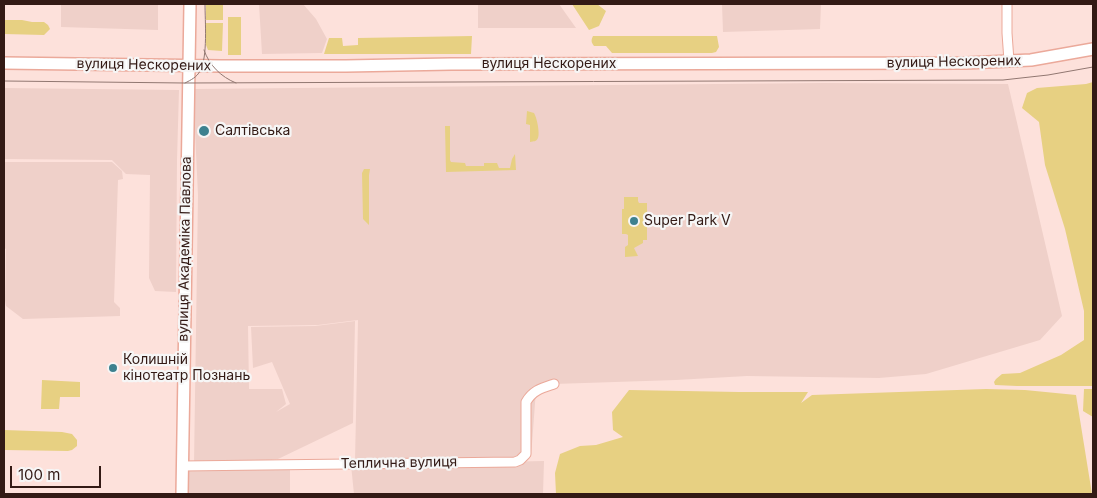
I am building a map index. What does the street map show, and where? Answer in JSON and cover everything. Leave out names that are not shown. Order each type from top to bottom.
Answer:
[{"type":"main road","name":"вулиця Академіка Павлова","points":[[182,494],[190,4]]},
{"type":"main road","name":"вулиця Нескорених","points":[[4,63],[346,66],[951,63],[1030,60],[1093,49]]},
{"type":"street","points":[[1007,4],[1006,33],[1009,61]]},
{"type":"street","name":"Теплична вулиця","points":[[182,466],[515,462],[526,454],[526,402],[536,390],[554,384]]},
{"type":"shaded area","points":[[61,4],[158,4],[158,30],[61,27]]},
{"type":"shaded area","points":[[206,4],[223,4],[223,20],[206,20]]},
{"type":"shaded area","points":[[259,4],[303,4],[316,19],[327,39],[322,53],[262,54]]},
{"type":"shaded area","points":[[478,4],[559,4],[576,28],[478,28]]},
{"type":"shaded area","points":[[572,4],[597,4],[606,11],[599,26],[589,30]]},
{"type":"shaded area","points":[[722,4],[821,4],[820,29],[723,32]]},
{"type":"shaded area","points":[[228,17],[241,17],[241,55],[228,55]]},
{"type":"shaded area","points":[[4,20],[44,22],[50,29],[44,35],[4,34]]},
{"type":"shaded area","points":[[205,23],[223,23],[222,51],[208,50]]},
{"type":"shaded area","points":[[472,36],[471,54],[324,54],[329,38],[342,38],[343,46],[358,45],[358,38]]},
{"type":"shaded area","points":[[593,36],[717,36],[719,47],[716,52],[712,53],[612,53],[606,46],[594,46],[592,43]]},
{"type":"shaded area","points":[[1093,82],[1093,386],[995,385],[994,382],[1002,374],[1020,373],[1061,355],[1084,340],[1084,311],[1065,229],[1045,165],[1039,122],[1022,108],[1027,93],[1037,88]]},
{"type":"shaded area","points":[[823,83],[1008,84],[1062,316],[1040,340],[926,374],[879,378],[747,376],[554,384],[536,390],[531,457],[355,461],[358,320],[318,325],[248,326],[249,389],[282,389],[286,404],[276,412],[290,404],[272,362],[253,368],[251,327],[315,326],[355,321],[353,423],[278,459],[194,464],[198,195],[193,89]]},
{"type":"shaded area","points":[[4,88],[179,90],[176,292],[155,291],[149,278],[150,175],[126,174],[112,160],[4,159]]},
{"type":"shaded area","points":[[527,111],[534,113],[539,136],[535,141],[530,142],[530,125],[526,124]]},
{"type":"shaded area","points":[[445,126],[450,126],[451,162],[465,163],[466,166],[484,166],[484,163],[497,163],[499,168],[510,168],[515,154],[516,170],[446,172]]},
{"type":"shaded area","points":[[4,162],[112,162],[122,171],[123,179],[118,180],[114,302],[120,308],[120,316],[23,319],[6,306]]},
{"type":"shaded area","points":[[364,169],[370,169],[369,225],[363,219],[362,173]]},
{"type":"shaded area","name":"Super Park V","points":[[624,197],[638,197],[639,203],[647,203],[647,240],[643,240],[643,243],[634,248],[638,256],[625,257],[628,235],[622,234]]},
{"type":"shaded area","points":[[42,380],[80,382],[80,397],[60,397],[59,409],[41,409]]},
{"type":"shaded area","points":[[986,389],[1025,390],[1076,395],[1092,494],[556,494],[555,473],[560,454],[580,446],[596,445],[623,437],[613,430],[612,412],[629,390],[808,392],[801,403],[812,395]]},
{"type":"shaded area","points":[[1084,389],[1093,389],[1093,417],[1083,411]]},
{"type":"shaded area","points":[[4,430],[72,434],[77,440],[77,446],[68,451],[4,450]]},
{"type":"shaded area","points":[[544,461],[543,494],[354,494],[351,465]]},
{"type":"shaded area","points":[[290,467],[290,494],[187,494],[187,468]]},
{"type":"tram line","points":[[185,83],[197,75],[203,65],[206,39],[205,4]]},
{"type":"tram line","points":[[204,50],[216,70],[236,83]]},
{"type":"tram line","points":[[4,81],[184,83],[1003,80],[1093,67]]},
{"type":"place","name":"Салтівська","points":[[204,131]]},
{"type":"place","name":"Super Park V","points":[[634,221]]},
{"type":"place","name":"Колишній кінотеатр Познань","points":[[113,368]]}]
